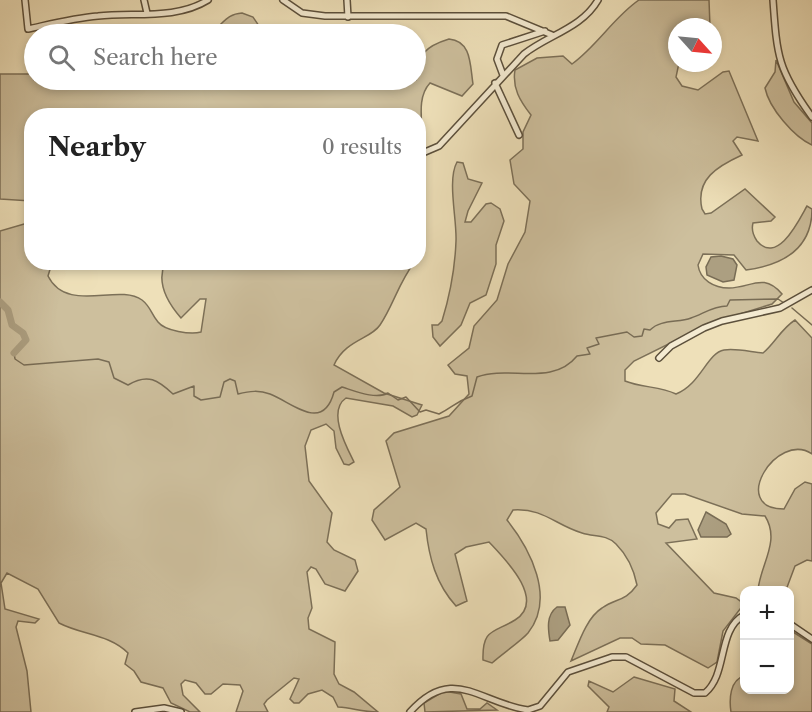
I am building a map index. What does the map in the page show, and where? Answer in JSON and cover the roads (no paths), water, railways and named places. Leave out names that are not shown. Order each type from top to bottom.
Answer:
[{"type":"street","points":[[25,0],[27,24]]},
{"type":"street","points":[[144,0],[147,13]]},
{"type":"street","points":[[55,24],[97,16],[190,10],[208,0]]},
{"type":"street","points":[[283,0],[302,13],[348,17],[489,15],[518,19],[552,35]]},
{"type":"street","points":[[347,0],[348,17]]},
{"type":"street","points":[[426,152],[439,146],[495,83],[536,44],[578,22],[598,0]]},
{"type":"street","points":[[773,0],[782,69],[788,83],[812,117]]},
{"type":"street","points":[[503,75],[497,59],[502,45],[545,31]]},
{"type":"street","points":[[495,83],[519,135]]},
{"type":"street","points":[[659,358],[671,346],[704,328],[722,321],[780,308],[812,290]]},
{"type":"street","points":[[410,712],[429,693],[449,688],[461,689],[528,710],[540,706],[568,672],[612,657],[626,657],[694,693],[705,693],[713,685],[732,627],[740,619]]},
{"type":"street","points":[[794,627],[812,639]]},
{"type":"street","points":[[135,712],[164,708],[181,712]]},
{"type":"waterway","points":[[14,353],[15,359],[24,365],[98,359],[109,362],[114,378],[128,385],[141,379],[147,379],[157,382],[173,394],[194,386],[194,396],[201,400],[220,397],[224,382],[230,379],[235,381],[238,394],[254,391],[266,393],[306,412],[323,411],[334,392],[342,387],[378,396],[388,393],[398,400],[406,397],[420,412],[426,410],[439,414],[472,396],[477,377],[489,374],[530,374],[555,371],[567,365],[577,356],[590,354],[587,348],[599,344],[596,338],[627,332],[634,337],[642,336],[644,329],[650,330],[659,324],[686,320],[727,306],[730,300],[778,299],[784,303]]},
{"type":"waterway","points":[[0,302],[8,310],[12,325],[23,333],[26,340],[14,353]]},
{"type":"waterway","points":[[792,308],[812,325]]}]
